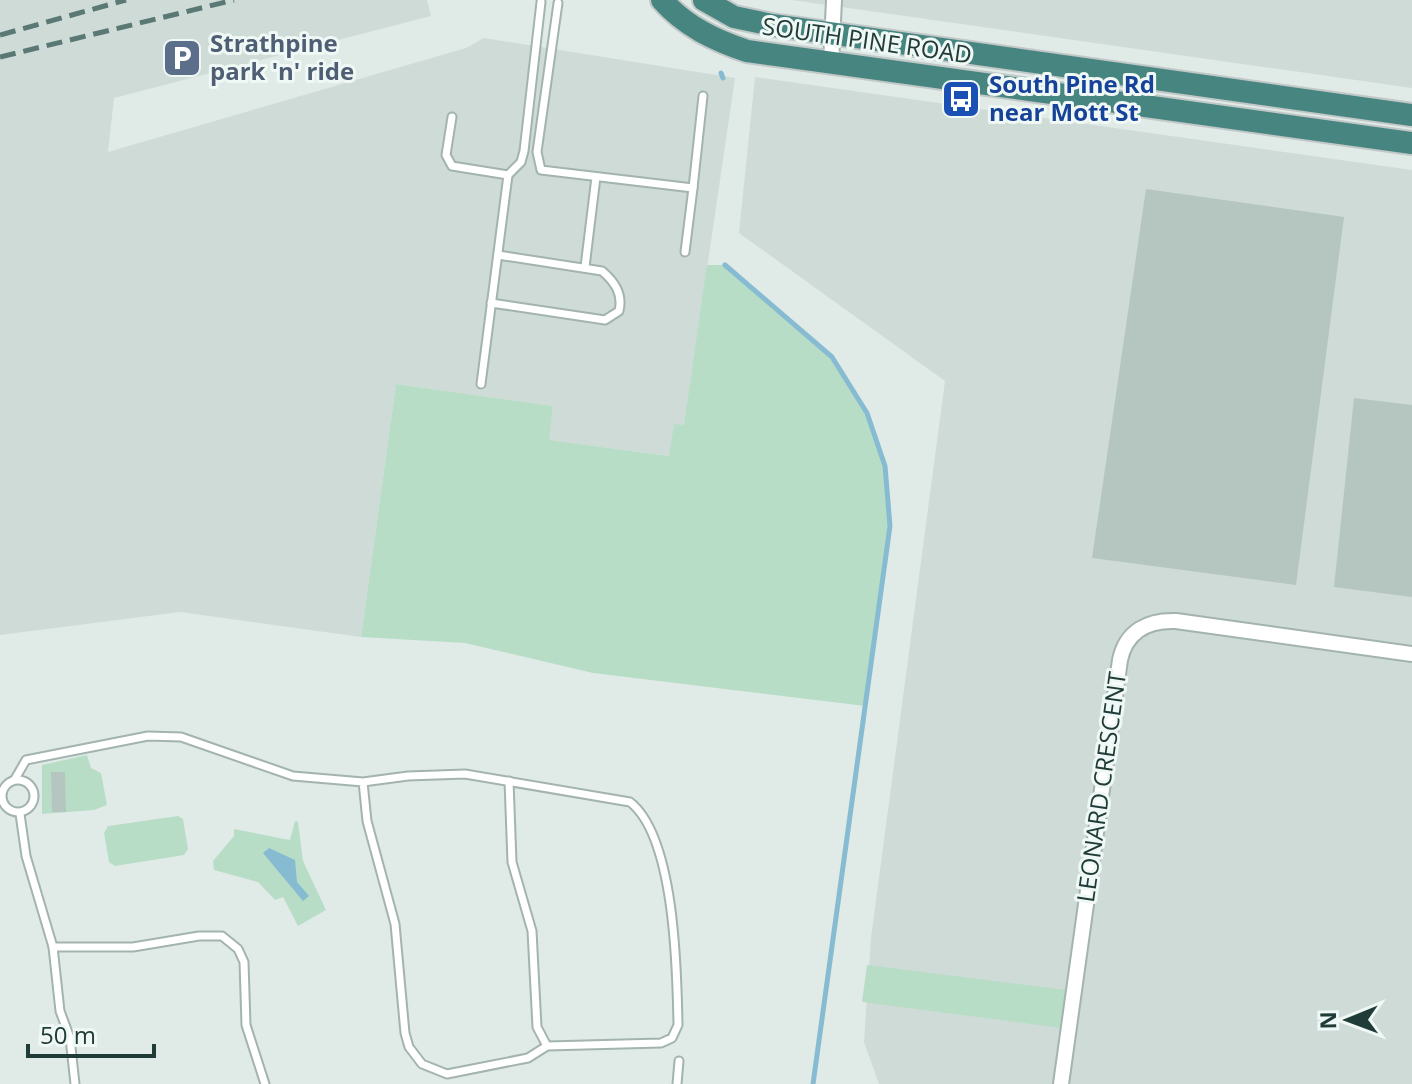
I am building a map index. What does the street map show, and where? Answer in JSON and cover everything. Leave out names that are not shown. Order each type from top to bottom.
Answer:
[{"type":"highway","name":"SOUTH PINE ROAD","points":[[662,0],[689,25],[721,42],[747,51],[1412,143]]},
{"type":"highway","name":"SOUTH PINE ROAD","points":[[704,0],[751,22],[1412,115]]},
{"type":"street","points":[[831,63],[834,0]]},
{"type":"street","name":"LEONARD CRESCENT","points":[[1061,1084],[1120,660],[1129,638],[1147,624],[1176,621],[1412,654]]},
{"type":"lane","points":[[481,384],[508,175],[521,162],[541,2]]},
{"type":"lane","points":[[538,166],[558,3]]},
{"type":"lane","points":[[685,252],[703,96]]},
{"type":"lane","points":[[452,117],[446,155],[452,166],[508,175]]},
{"type":"lane","points":[[521,162],[538,166],[541,170],[693,188]]},
{"type":"lane","points":[[585,267],[596,177]]},
{"type":"lane","points":[[491,303],[612,318],[619,311],[619,293],[602,271],[498,255]]},
{"type":"lane","points":[[11,811],[1,793],[6,784],[15,779],[26,760],[148,736],[181,737],[293,776],[363,782],[440,773],[621,799],[639,809],[650,828],[672,916],[678,1025],[672,1038],[661,1043],[547,1046],[528,1058],[447,1074],[432,1070],[415,1057],[405,1033],[395,924],[367,821],[363,782]]},
{"type":"lane","points":[[0,776],[6,784]]},
{"type":"lane","points":[[0,813],[11,811],[20,814],[29,809],[32,789],[26,782],[15,779]]},
{"type":"lane","points":[[509,781],[512,862],[532,931],[537,1027],[547,1046]]},
{"type":"lane","points":[[20,814],[26,856],[53,947],[60,1011],[70,1038],[75,1084]]},
{"type":"lane","points":[[53,947],[133,947],[199,936],[222,936],[238,949],[244,962],[246,1025],[265,1084]]},
{"type":"lane","points":[[677,1084],[679,1061]]},
{"type":"shaded area","points":[[0,0],[427,0],[431,16],[114,98],[108,152],[466,48],[484,38],[735,78],[684,426],[674,425],[670,456],[548,440],[553,406],[396,384],[361,637],[180,612],[0,635]]},
{"type":"shaded area","points":[[792,0],[1412,0],[1412,88]]},
{"type":"shaded area","points":[[755,77],[1412,170],[1412,1084],[879,1084],[864,1042],[871,938],[945,381],[739,233]]},
{"type":"green space","points":[[707,265],[725,265],[832,357],[867,413],[885,466],[890,523],[865,706],[593,673],[465,643],[361,637],[396,384],[553,406],[549,440],[669,456],[674,424],[684,425]]},
{"type":"green space","points":[[87,755],[91,768],[101,773],[107,805],[94,810],[42,814],[42,765]]},
{"type":"green space","points":[[178,816],[183,819],[188,849],[184,855],[115,866],[109,862],[104,833],[108,826]]},
{"type":"green space","points":[[295,821],[298,822],[303,861],[326,910],[298,926],[283,897],[275,900],[258,882],[214,870],[213,861],[234,836],[234,829],[290,840]]},
{"type":"green space","points":[[867,965],[1074,991],[1069,1029],[862,1002]]},
{"type":"water","points":[[269,848],[295,860],[297,882],[309,896],[303,901],[263,853]]},
{"type":"building","points":[[1146,189],[1344,217],[1296,585],[1092,558]]},
{"type":"building","points":[[1354,398],[1412,405],[1412,597],[1334,587]]},
{"type":"building","points":[[51,772],[65,772],[66,812],[52,812]]},
{"type":"waterway","points":[[721,73],[723,78]]},
{"type":"waterway","points":[[725,265],[832,357],[867,413],[885,466],[890,526],[813,1084]]},
{"type":"railway","points":[[0,35],[126,0]]},
{"type":"railway","points":[[0,57],[234,0]]},
{"type":"place","name":"Strathpine park 'n' ride","points":[[182,58]]},
{"type":"place","name":"South Pine Rd near Mott St","points":[[961,99]]}]
